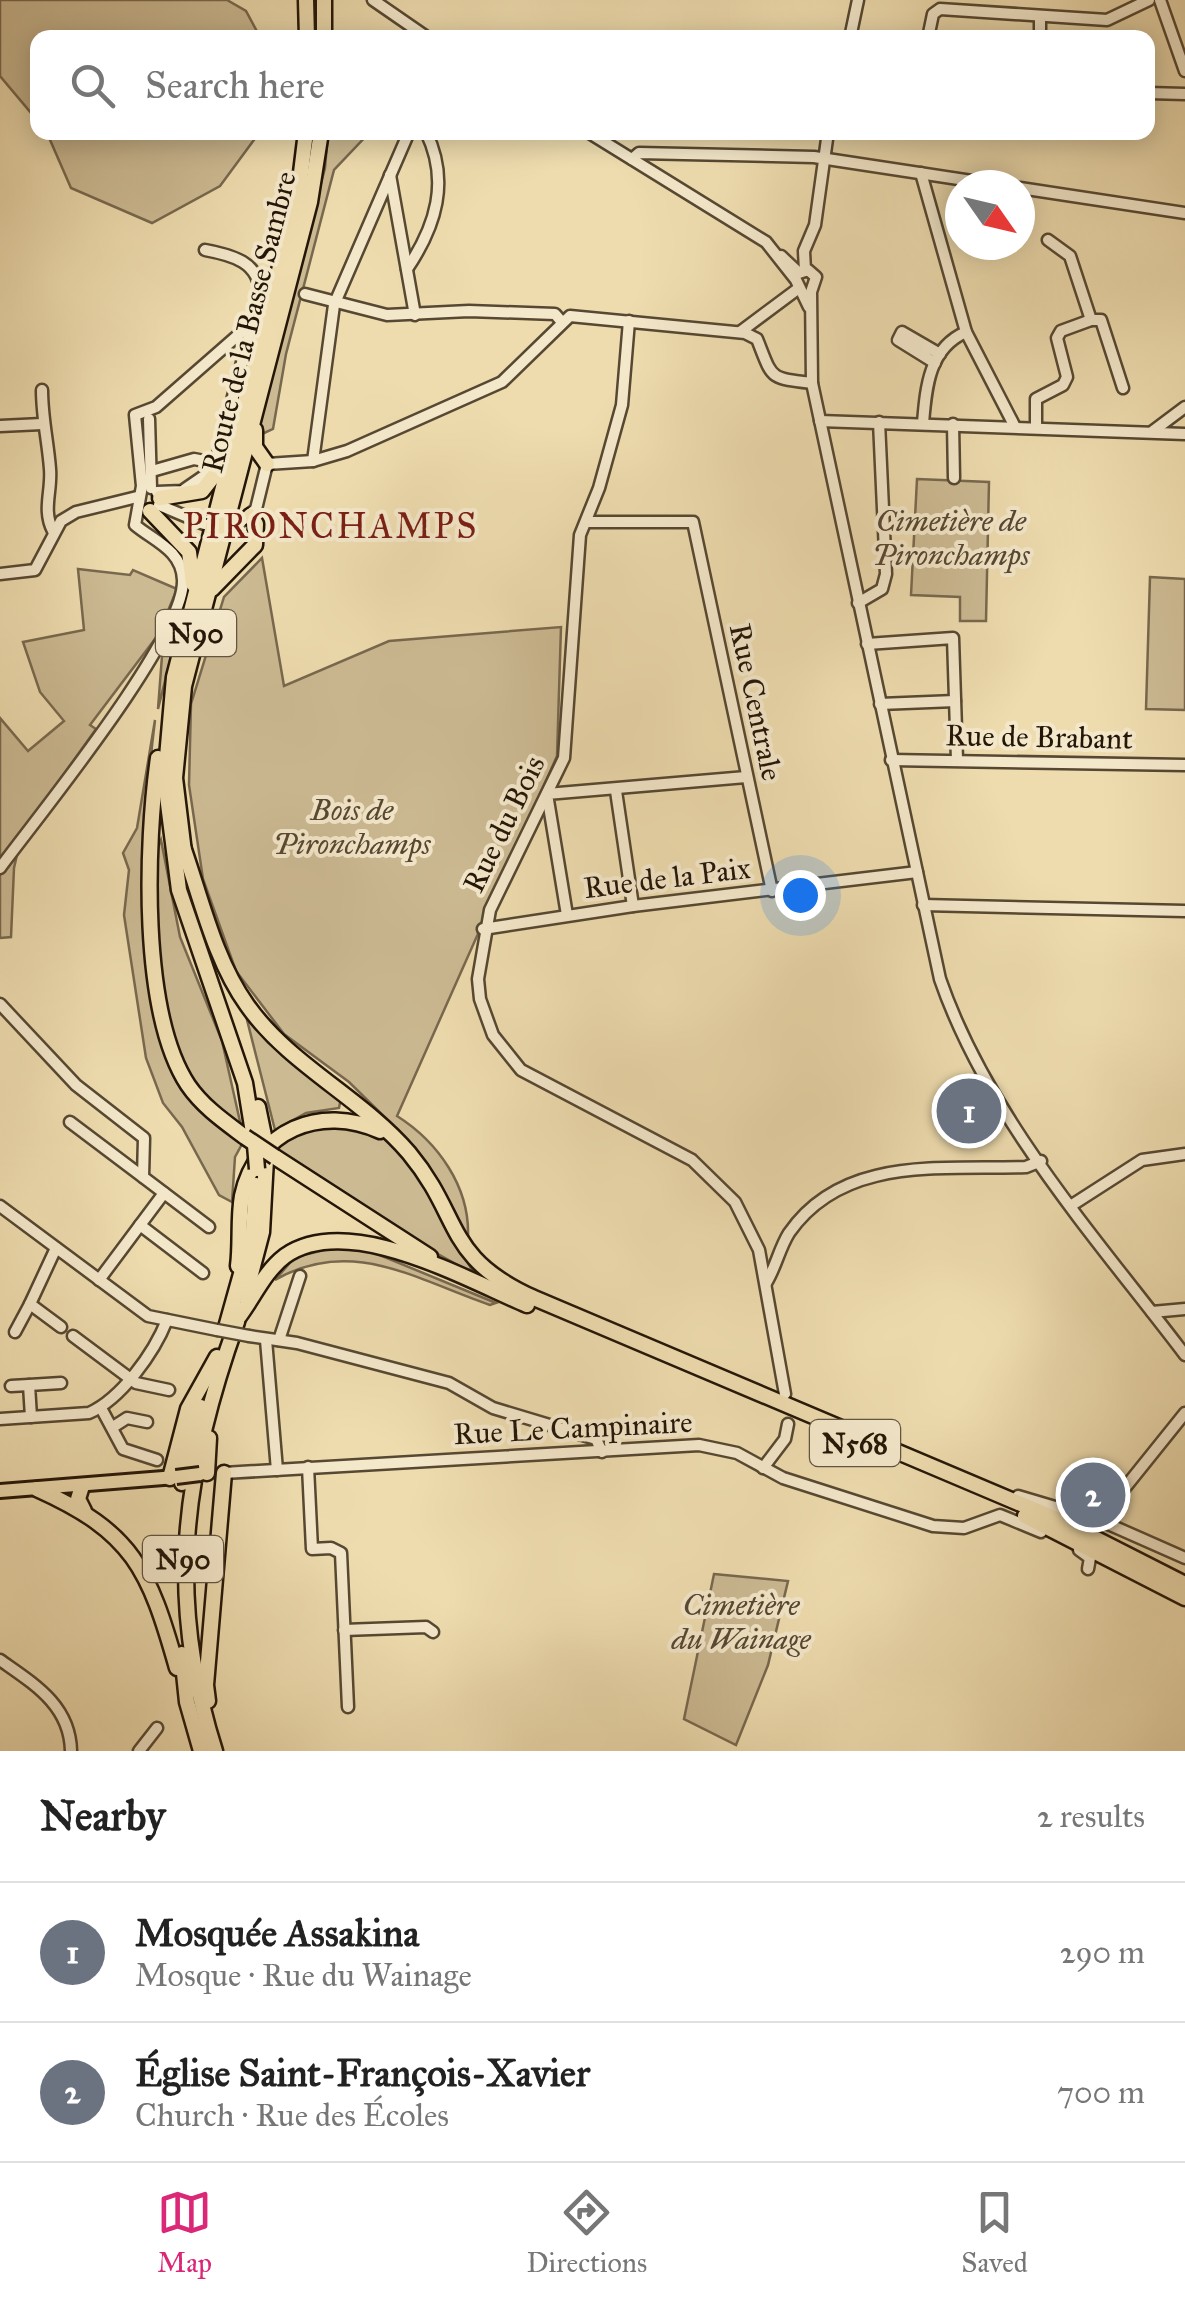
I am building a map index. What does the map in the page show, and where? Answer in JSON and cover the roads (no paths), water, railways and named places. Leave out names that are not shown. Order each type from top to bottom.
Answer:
[{"type":"highway","points":[[306,0],[307,30]]},
{"type":"highway","points":[[324,0],[324,30]]},
{"type":"highway","name":"Route de la Basse Sambre","points":[[255,1139],[245,1083],[178,890],[165,780],[174,677],[298,196],[305,140]]},
{"type":"highway","name":"Route de la Basse Sambre","points":[[255,1139],[253,1080],[195,909],[182,844],[175,778],[179,715],[190,656],[310,202],[320,140]]},
{"type":"highway","points":[[265,372],[253,438],[268,464]]},
{"type":"highway","points":[[149,500],[190,496],[215,479],[246,402]]},
{"type":"highway","points":[[149,500],[182,540],[194,569],[174,677]]},
{"type":"highway","points":[[190,656],[213,588],[255,545],[256,524],[250,516]]},
{"type":"highway","points":[[169,709],[159,750],[148,857],[158,978],[174,1052],[186,1082],[211,1111],[255,1139],[266,1162],[497,1292]]},
{"type":"highway","points":[[182,844],[227,973],[247,1006],[277,1039],[398,1141],[422,1171],[468,1254],[526,1300]]},
{"type":"highway","points":[[236,1297],[242,1199],[252,1168],[274,1141],[302,1124],[334,1118],[364,1123],[398,1141]]},
{"type":"highway","name":"N90","points":[[216,1751],[192,1663],[182,1566],[193,1466],[253,1231],[266,1162]]},
{"type":"highway","name":"N90","points":[[202,1751],[187,1702],[174,1567],[184,1462],[238,1318],[260,1244],[266,1162]]},
{"type":"highway","points":[[238,1318],[276,1264],[308,1244],[330,1239],[375,1244],[526,1300]]},
{"type":"highway","name":"N568","points":[[526,1300],[1060,1521],[1185,1584]]},
{"type":"highway","name":"N568","points":[[526,1300],[1024,1515],[1185,1598]]},
{"type":"highway","points":[[203,1474],[220,1363]]},
{"type":"highway","points":[[173,1478],[188,1408],[220,1363]]},
{"type":"highway","points":[[216,1751],[206,1685],[224,1473]]},
{"type":"highway","points":[[82,1486],[78,1503],[119,1538],[146,1574],[187,1702]]},
{"type":"highway","points":[[36,1489],[86,1512]]},
{"type":"main road","name":"Rue Le Campinaire","points":[[173,1478],[224,1473]]},
{"type":"main road","points":[[0,1491],[173,1478]]},
{"type":"street","points":[[373,0],[416,30]]},
{"type":"street","points":[[852,30],[858,0]]},
{"type":"street","points":[[930,30],[933,14],[940,9],[1117,20],[1149,0]]},
{"type":"street","points":[[1160,0],[1185,71]]},
{"type":"street","points":[[1040,17],[1040,30]]},
{"type":"street","points":[[1155,93],[1185,94]]},
{"type":"street","points":[[313,461],[334,305],[405,140]]},
{"type":"street","points":[[407,269],[427,235],[437,204],[439,164],[429,140]]},
{"type":"street","points":[[601,140],[778,253],[803,282]]},
{"type":"street","points":[[826,140],[815,225],[804,251],[803,282],[812,318],[812,383],[940,979],[960,1038],[990,1091],[1185,1355]]},
{"type":"street","points":[[632,159],[639,153],[822,158],[945,176]]},
{"type":"street","points":[[921,172],[966,332],[1014,425]]},
{"type":"street","points":[[390,174],[414,316]]},
{"type":"street","points":[[1035,190],[1185,213]]},
{"type":"street","points":[[1048,240],[1070,256],[1091,320]]},
{"type":"street","points":[[0,574],[35,570],[53,531],[76,512],[182,491],[203,480],[215,463],[260,280],[248,264],[205,250]]},
{"type":"street","points":[[739,332],[803,282]]},
{"type":"street","points":[[305,294],[334,305],[414,316],[468,310],[555,314],[561,321]]},
{"type":"street","points":[[234,528],[250,516],[260,499],[268,464],[313,461],[347,451],[502,382],[570,316],[739,332],[757,339],[768,372],[777,380],[812,383]]},
{"type":"street","points":[[1036,426],[1036,399],[1063,386],[1068,377],[1057,338],[1061,331],[1101,320],[1123,388]]},
{"type":"street","name":"Rue du Bois","points":[[630,321],[622,405],[580,535],[564,758],[516,850],[483,930],[480,999],[493,1036],[532,1078],[706,1170],[742,1212],[766,1284],[784,1394]]},
{"type":"street","points":[[149,500],[135,414],[156,407],[252,323]]},
{"type":"street","points":[[923,423],[926,378],[948,340],[966,332]]},
{"type":"street","points":[[225,346],[238,347],[244,356]]},
{"type":"street","points":[[42,390],[42,424],[51,471],[47,520],[53,531]]},
{"type":"street","points":[[1152,432],[1185,407]]},
{"type":"street","points":[[0,868],[166,636],[183,580],[172,552],[150,536],[149,419]]},
{"type":"street","points":[[820,422],[1014,425],[1185,434]]},
{"type":"street","points":[[858,603],[882,590],[886,574],[880,422]]},
{"type":"street","points":[[0,426],[42,424]]},
{"type":"street","points":[[953,424],[954,478]]},
{"type":"street","points":[[152,471],[194,459],[215,463]]},
{"type":"street","points":[[149,500],[204,524]]},
{"type":"street","name":"Rue Centrale","points":[[586,522],[693,522],[772,890]]},
{"type":"street","points":[[867,644],[953,638],[957,760]]},
{"type":"street","points":[[880,704],[955,701]]},
{"type":"street","name":"Rue de Brabant","points":[[891,760],[1185,764]]},
{"type":"street","points":[[568,915],[547,794],[746,777]]},
{"type":"street","points":[[616,791],[633,906]]},
{"type":"street","name":"Rue de la Paix","points":[[483,930],[633,906],[917,872]]},
{"type":"street","points":[[924,905],[1185,912]]},
{"type":"street","points":[[0,1004],[76,1086],[144,1138],[143,1176]]},
{"type":"street","points":[[70,1122],[209,1228]]},
{"type":"street","points":[[1072,1204],[1142,1160],[1185,1154]]},
{"type":"street","points":[[766,1284],[781,1246],[811,1206],[840,1186],[872,1174],[1026,1167],[1041,1161]]},
{"type":"street","points":[[99,1280],[164,1193]]},
{"type":"street","points":[[0,1206],[148,1316],[273,1340],[450,1383],[492,1408],[596,1438],[602,1452]]},
{"type":"street","points":[[140,1226],[203,1273]]},
{"type":"street","points":[[755,1242],[781,1246]]},
{"type":"street","points":[[15,1332],[56,1248]]},
{"type":"street","points":[[277,1470],[273,1340],[300,1276]]},
{"type":"street","points":[[30,1304],[61,1327]]},
{"type":"street","points":[[1152,1312],[1185,1308]]},
{"type":"street","points":[[0,1419],[89,1413],[101,1408],[128,1378],[167,1320]]},
{"type":"street","points":[[74,1336],[128,1378],[170,1390]]},
{"type":"street","points":[[11,1386],[61,1384]]},
{"type":"street","points":[[29,1385],[31,1417]]},
{"type":"street","points":[[101,1408],[123,1449],[158,1460]]},
{"type":"street","points":[[1099,1520],[1185,1414]]},
{"type":"street","points":[[112,1427],[128,1418],[147,1422]]},
{"type":"street","points":[[764,1468],[785,1439],[788,1424]]},
{"type":"street","name":"Rue Le Campinaire","points":[[224,1473],[699,1446],[737,1453],[813,1490],[934,1526],[964,1528],[1007,1516],[1086,1553],[1088,1569]]},
{"type":"street","points":[[308,1467],[312,1549],[331,1548],[341,1554],[348,1707]]},
{"type":"street","points":[[1018,1496],[1099,1520],[1185,1558]]},
{"type":"street","points":[[344,1630],[426,1627],[433,1632]]},
{"type":"street","points":[[0,1660],[56,1704],[66,1724],[72,1751]]},
{"type":"street","points":[[139,1751],[157,1728]]},
{"type":"place","name":"Mosquée Assakina","points":[[969,1111]]},
{"type":"place","name":"Église Saint-François-Xavier","points":[[1093,1495]]},
{"type":"district","name":"PIRONCHAMPS","points":[[331,526]]},
{"type":"park label","name":"Cimetière de Pironchamps","points":[[951,538]]},
{"type":"park label","name":"Bois de Pironchamps","points":[[352,827]]},
{"type":"park label","name":"Cimetière du Wainage","points":[[741,1622]]}]
